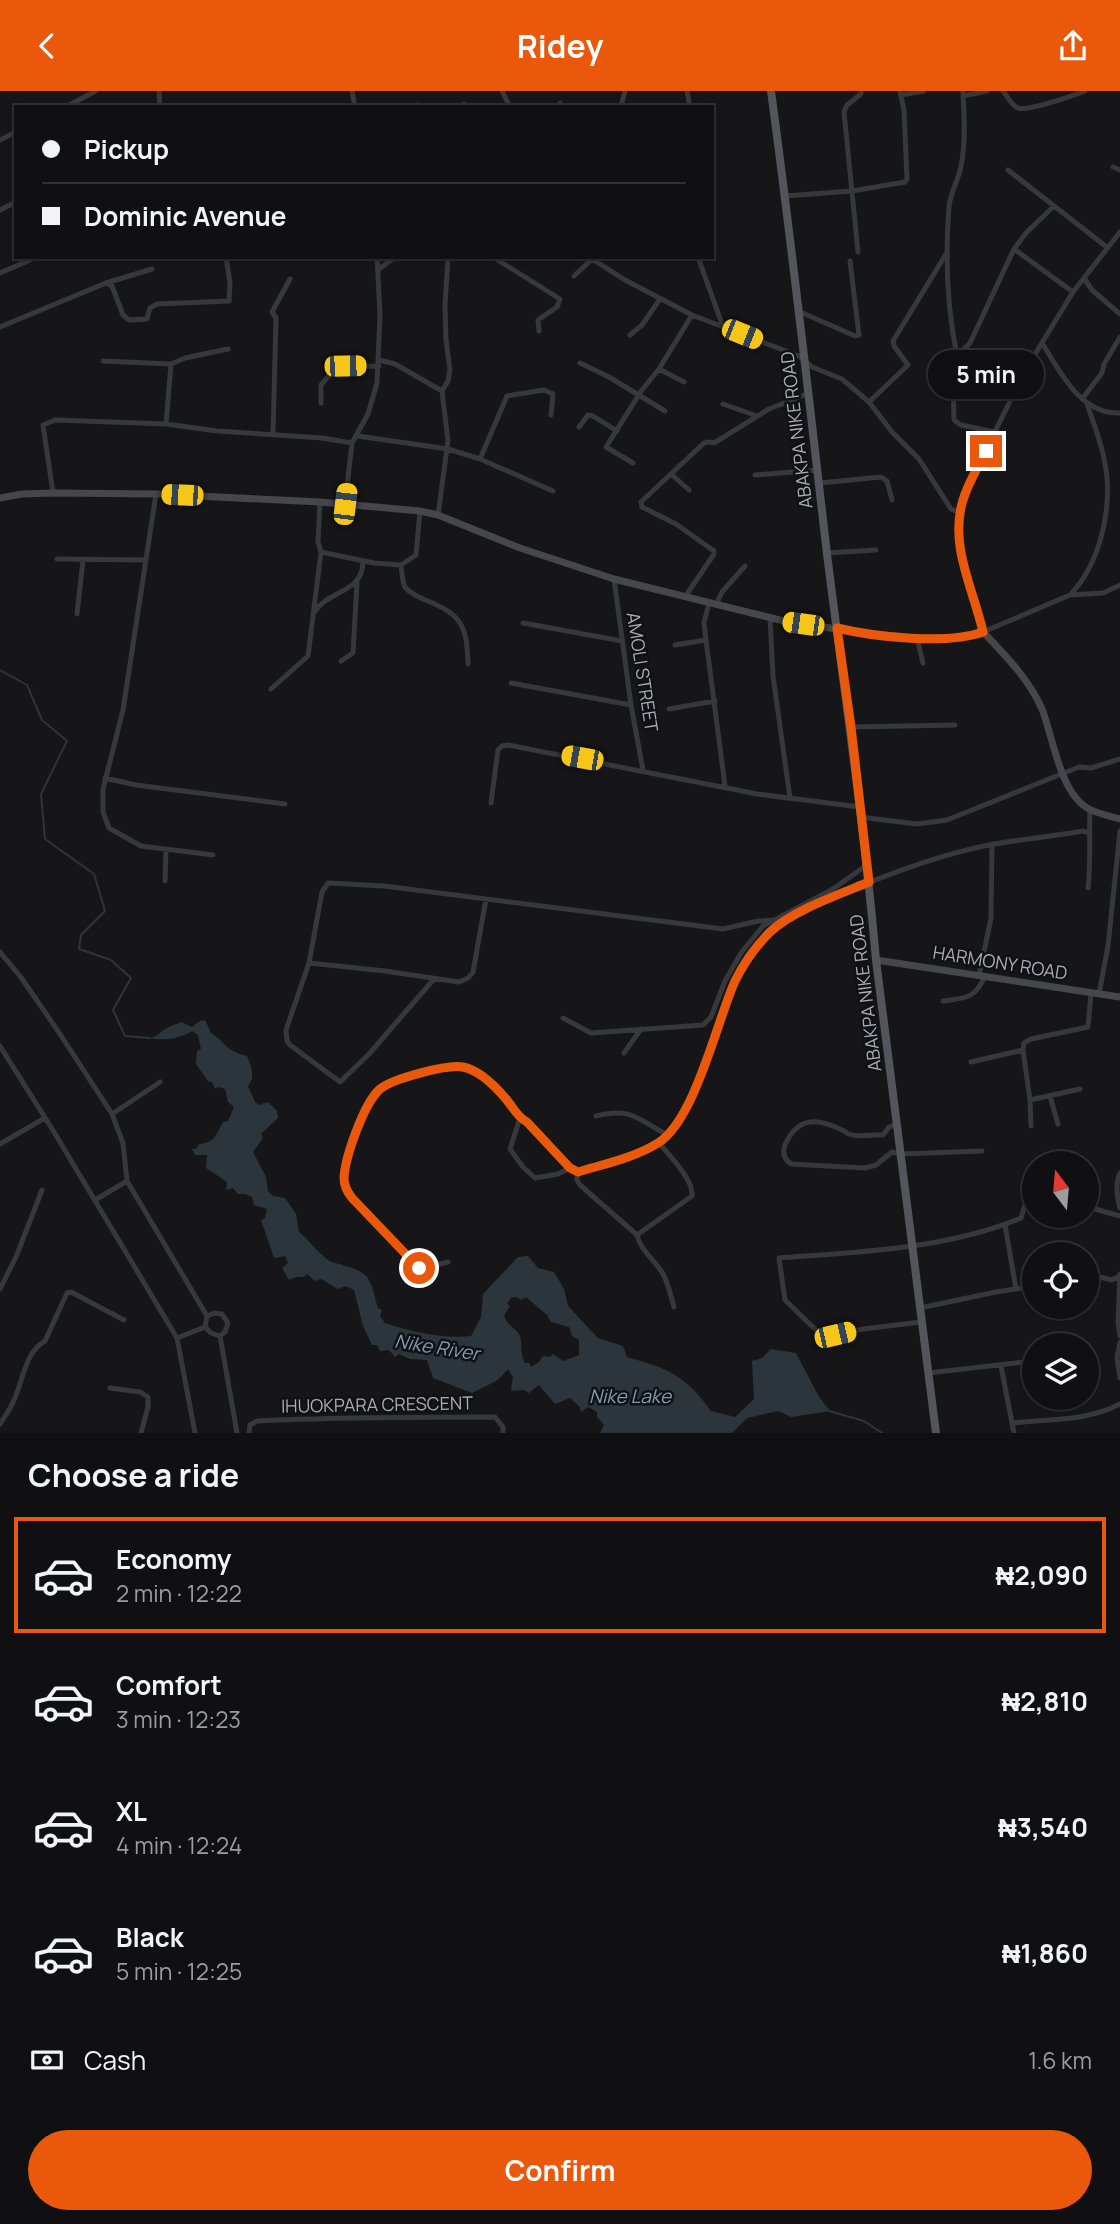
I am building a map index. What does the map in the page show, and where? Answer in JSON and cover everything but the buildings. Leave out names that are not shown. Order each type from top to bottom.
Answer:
[{"type":"main road","name":"ABAKPA NIKE ROAD","points":[[771,91],[936,1433]]},
{"type":"main road","points":[[0,498],[52,493],[156,494],[320,502],[421,511],[614,579],[770,617],[917,638],[962,638],[983,632],[1031,689],[1041,708],[1063,774],[1074,796],[1090,810],[1120,819]]},
{"type":"main road","name":"HARMONY ROAD","points":[[876,960],[1120,997]]},
{"type":"street","points":[[69,105],[96,91]]},
{"type":"street","points":[[858,252],[844,112],[861,91]]},
{"type":"street","points":[[785,196],[902,184],[907,179],[904,110],[900,93],[924,91]]},
{"type":"street","points":[[987,91],[963,94],[964,153],[949,205],[948,307],[957,356],[953,378],[954,420],[961,425],[995,432]]},
{"type":"street","points":[[1003,91],[1015,107],[1024,109],[1085,91]]},
{"type":"street","points":[[1113,167],[1120,170]]},
{"type":"street","points":[[1007,170],[1108,247]]},
{"type":"street","points":[[957,356],[970,343],[1014,250],[1054,206]]},
{"type":"street","points":[[1120,232],[1073,292],[1026,369],[968,486],[958,527],[959,549],[983,632],[1070,595],[1102,593],[1120,585]]},
{"type":"street","points":[[1014,250],[1073,292]]},
{"type":"street","points":[[869,402],[908,365],[892,341],[947,252]]},
{"type":"street","points":[[0,273],[32,259]]},
{"type":"street","points":[[106,283],[112,286],[126,319],[147,319],[150,308],[157,304],[229,301],[230,283],[226,259]]},
{"type":"street","points":[[345,504],[352,443],[358,436],[373,401],[379,363],[377,259]]},
{"type":"street","points":[[378,270],[393,259]]},
{"type":"street","points":[[438,515],[448,449],[442,391],[450,370],[444,297],[448,259]]},
{"type":"street","points":[[496,259],[560,299],[557,307],[538,320],[539,331]]},
{"type":"street","points":[[575,276],[589,259]]},
{"type":"street","points":[[592,259],[692,315],[799,356],[812,367],[842,379],[869,402],[892,432],[919,459],[951,509],[960,513]]},
{"type":"street","points":[[699,259],[723,327]]},
{"type":"street","points":[[798,311],[855,336],[859,335],[850,261]]},
{"type":"street","points":[[0,327],[106,283],[152,269]]},
{"type":"street","points":[[1084,278],[1092,290],[1120,314]]},
{"type":"street","points":[[273,435],[276,318],[272,312],[290,279]]},
{"type":"street","points":[[630,335],[642,325],[660,299]]},
{"type":"street","points":[[633,463],[606,447],[692,315]]},
{"type":"street","points":[[1085,401],[1120,337]]},
{"type":"street","points":[[1042,343],[1067,383],[1085,401],[1097,411],[1120,413]]},
{"type":"street","points":[[103,361],[172,364],[185,358],[228,349]]},
{"type":"street","points":[[321,403],[321,385],[337,367],[396,363],[442,391]]},
{"type":"street","points":[[580,363],[665,411]]},
{"type":"street","points":[[166,424],[172,364]]},
{"type":"street","points":[[659,369],[684,382]]},
{"type":"street","points":[[480,459],[507,396],[544,390],[549,392],[553,394],[551,415]]},
{"type":"street","points":[[685,597],[714,554],[713,551],[676,524],[640,504],[704,443],[713,443],[757,416],[807,394]]},
{"type":"street","points":[[1070,595],[1083,582],[1099,546],[1107,492],[1107,475],[1097,432],[1085,401]]},
{"type":"street","points":[[723,404],[757,416]]},
{"type":"street","points":[[579,427],[587,415],[617,431]]},
{"type":"street","points":[[52,493],[43,425],[62,420],[166,424],[322,437],[352,443]]},
{"type":"street","points":[[358,436],[448,449],[480,459],[553,491]]},
{"type":"street","points":[[754,475],[817,470]]},
{"type":"street","points":[[671,474],[689,490]]},
{"type":"street","points":[[820,483],[881,477],[887,481],[892,500]]},
{"type":"street","points":[[156,494],[123,710],[102,799],[109,828],[141,846],[213,855]]},
{"type":"street","points":[[271,689],[309,656],[321,552],[318,542],[320,502]]},
{"type":"street","points":[[321,552],[363,561],[401,565],[416,555],[421,511]]},
{"type":"street","points":[[827,553],[876,550]]},
{"type":"street","points":[[57,559],[146,560]]},
{"type":"street","points":[[77,614],[83,560]]},
{"type":"street","points":[[341,661],[353,653],[357,582],[362,573],[363,561]]},
{"type":"street","points":[[401,565],[405,587],[409,591],[436,604],[459,620],[468,641],[468,664]]},
{"type":"street","points":[[725,786],[704,623],[713,604],[745,566]]},
{"type":"street","name":"AMOLI STREET","points":[[614,579],[631,705],[643,770]]},
{"type":"street","points":[[313,613],[320,604],[357,582]]},
{"type":"street","points":[[770,617],[773,676],[790,798]]},
{"type":"street","points":[[523,623],[622,641]]},
{"type":"street","points":[[917,638],[923,663]]},
{"type":"street","points":[[675,645],[706,640]]},
{"type":"street","points":[[511,683],[631,705]]},
{"type":"street","points":[[669,709],[715,701]]},
{"type":"street","points":[[851,727],[955,725]]},
{"type":"street","points":[[491,803],[498,750],[508,745],[757,793],[859,807],[865,866],[833,889],[763,926],[741,953],[725,981],[711,1017],[705,1023],[591,1033],[563,1018]]},
{"type":"street","points":[[860,817],[917,824],[947,820],[1079,767],[1091,768],[1120,759]]},
{"type":"street","points":[[105,778],[136,785],[285,804]]},
{"type":"street","points":[[1088,888],[1091,866],[1090,810]]},
{"type":"street","points":[[448,1262],[424,1268],[416,1267],[345,1188],[344,1178],[362,1115],[383,1086],[449,1067],[464,1067],[478,1073],[504,1097],[520,1118],[527,1122],[570,1168],[578,1172],[634,1155],[659,1143],[683,1113],[700,1077],[736,980],[756,947],[772,930],[833,896],[888,873],[992,844],[1083,831],[1089,833]]},
{"type":"street","points":[[1031,1126],[1024,1043],[1031,1039],[1088,1027],[1108,946],[1120,831]]},
{"type":"street","points":[[943,1001],[962,999],[974,994],[982,976],[991,918],[992,844]]},
{"type":"street","points":[[165,881],[166,850]]},
{"type":"street","points":[[433,979],[369,1054],[340,1082],[287,1041],[286,1030],[309,963],[322,892],[328,883],[384,886],[723,929],[776,920]]},
{"type":"street","points":[[309,963],[459,982],[473,972],[486,899]]},
{"type":"street","points":[[0,952],[43,1009],[112,1114],[123,1143],[127,1181],[207,1316],[205,1327]]},
{"type":"street","points":[[624,1053],[641,1029]]},
{"type":"street","points":[[0,1046],[177,1338],[195,1433]]},
{"type":"street","points":[[971,1062],[1023,1050]]},
{"type":"street","points":[[112,1114],[160,1082]]},
{"type":"street","points":[[1030,1100],[1080,1089]]},
{"type":"street","points":[[1050,1096],[1058,1124]]},
{"type":"street","points":[[596,1116],[626,1113],[668,1135]]},
{"type":"street","points":[[0,1144],[45,1118]]},
{"type":"street","points":[[520,1118],[510,1149],[523,1167],[535,1178],[558,1174],[570,1168]]},
{"type":"street","points":[[897,1124],[889,1127],[883,1135],[850,1135],[834,1126],[805,1122],[800,1124],[784,1146],[783,1154],[791,1164],[858,1168],[876,1165],[892,1152],[982,1151]]},
{"type":"street","points":[[637,1235],[692,1196],[688,1181],[659,1143]]},
{"type":"street","points":[[578,1172],[577,1180],[580,1185],[637,1235],[639,1245],[664,1276],[674,1307]]},
{"type":"street","points":[[1120,1173],[1117,1179],[1120,1208]]},
{"type":"street","points":[[95,1200],[127,1181]]},
{"type":"street","points":[[0,1289],[16,1257],[42,1190]]},
{"type":"street","points":[[1099,1210],[1120,1216]]},
{"type":"street","points":[[921,1322],[835,1335],[816,1330],[785,1300],[779,1258],[912,1247],[1005,1225],[1021,1218],[1022,1215]]},
{"type":"street","points":[[1005,1225],[1016,1289]]},
{"type":"street","points":[[1099,1277],[1112,1280],[1120,1275]]},
{"type":"street","points":[[1120,1275],[1120,1336]]},
{"type":"street","points":[[920,1308],[1022,1288]]},
{"type":"street","points":[[0,1424],[15,1399],[29,1360],[44,1341],[67,1293],[71,1292],[124,1320]]},
{"type":"street","points":[[207,1316],[222,1314],[228,1323],[225,1332],[219,1336]]},
{"type":"street","points":[[177,1338],[205,1327]]},
{"type":"street","points":[[205,1327],[219,1336]]},
{"type":"street","points":[[219,1336],[237,1433]]},
{"type":"street","points":[[1120,1342],[1117,1358],[1120,1378]]},
{"type":"street","points":[[928,1373],[1022,1363]]},
{"type":"street","points":[[1001,1366],[1014,1433]]},
{"type":"street","points":[[110,1388],[140,1392],[148,1397],[141,1433]]},
{"type":"street","points":[[1013,1423],[1095,1414],[1120,1404]]},
{"type":"street","name":"IHUOKPARA CRESCENT","points":[[249,1433],[250,1425],[257,1421],[404,1416],[495,1417],[503,1427],[503,1433]]},
{"type":"water","name":"Nike Lake","points":[[205,1020],[211,1033],[230,1049],[247,1056],[252,1075],[248,1086],[255,1102],[259,1105],[268,1102],[277,1111],[278,1118],[261,1134],[263,1138],[253,1152],[266,1177],[268,1191],[273,1196],[285,1198],[296,1214],[299,1232],[323,1256],[360,1271],[369,1279],[378,1308],[382,1310],[380,1316],[385,1323],[427,1334],[471,1336],[481,1317],[483,1294],[518,1257],[528,1256],[538,1268],[554,1272],[564,1289],[568,1306],[598,1338],[623,1346],[627,1357],[675,1375],[693,1389],[711,1411],[735,1417],[754,1399],[752,1361],[762,1358],[771,1349],[796,1353],[819,1397],[830,1411],[791,1417],[778,1411],[747,1418],[732,1433],[600,1433],[604,1425],[597,1417],[597,1412],[588,1407],[581,1412],[580,1407],[570,1398],[555,1404],[539,1385],[529,1393],[524,1390],[511,1391],[513,1377],[508,1369],[498,1380],[472,1393],[433,1378],[427,1360],[410,1359],[399,1354],[395,1357],[389,1350],[380,1351],[377,1345],[372,1345],[363,1326],[354,1290],[346,1286],[338,1289],[321,1279],[315,1281],[307,1274],[289,1280],[282,1268],[288,1263],[285,1256],[274,1258],[261,1220],[265,1218],[267,1209],[254,1205],[252,1197],[238,1194],[233,1188],[226,1190],[227,1182],[206,1168],[207,1155],[195,1155],[192,1149],[212,1140],[223,1122],[228,1121],[234,1107],[228,1102],[225,1089],[215,1089],[196,1064],[197,1051],[201,1049],[198,1035],[192,1031],[171,1039],[149,1038],[181,1022],[192,1027]],"holes":[[[526,1297],[547,1315],[551,1322],[569,1327],[572,1336],[579,1340],[579,1355],[563,1361],[553,1354],[550,1357],[543,1356],[531,1367],[529,1363],[525,1363],[520,1337],[504,1316],[511,1298],[521,1300]]]},
{"type":"waterway","name":"Nike River","points":[[0,670],[27,685],[42,720],[67,741],[41,794],[45,839],[94,874],[105,911],[81,935],[79,949],[111,960],[131,978],[113,1010],[125,1036],[150,1038]]},
{"type":"waterway","points":[[829,1411],[864,1421],[882,1433]]},
{"type":"route","points":[[419,1268],[345,1188],[344,1178],[362,1115],[383,1086],[449,1067],[464,1067],[478,1073],[504,1097],[520,1118],[527,1122],[570,1168],[578,1172],[634,1155],[659,1143],[683,1113],[700,1077],[736,980],[756,947],[772,930],[788,919],[833,896],[869,882],[837,628],[917,638],[962,638],[983,632],[959,549],[958,527],[963,498],[986,451]]}]
